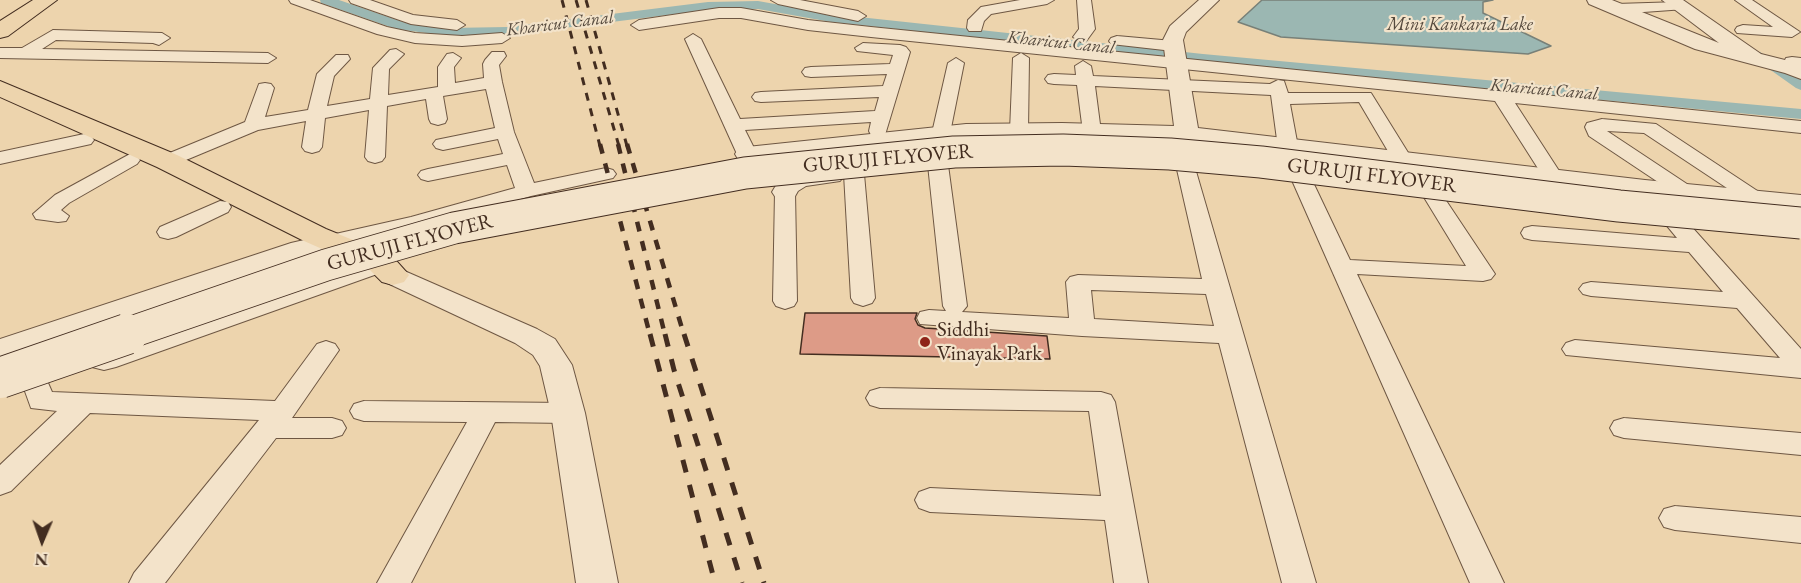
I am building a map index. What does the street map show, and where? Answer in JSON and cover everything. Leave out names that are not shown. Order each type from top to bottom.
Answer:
[{"type":"main road","points":[[0,28],[31,0]]},
{"type":"main road","points":[[0,28],[47,0]]},
{"type":"main road","points":[[0,88],[167,161],[316,246]]},
{"type":"main road","points":[[0,106],[130,159],[220,207],[378,270]]},
{"type":"main road","name":"GURUJI FLYOVER","points":[[0,364],[322,254],[451,218],[742,164],[928,145],[1061,141],[1169,145],[1359,164],[1612,196],[1801,214]]},
{"type":"main road","name":"GURUJI FLYOVER","points":[[0,378],[326,265],[454,228],[745,173],[919,155],[1063,150],[1170,154],[1261,162],[1619,206],[1801,224]]},
{"type":"street","points":[[296,0],[415,38],[462,41],[500,40]]},
{"type":"street","points":[[356,0],[410,20],[455,25],[500,40]]},
{"type":"street","points":[[652,8],[718,0]]},
{"type":"street","points":[[778,0],[860,16],[1069,36],[1279,87],[1502,96],[1801,127]]},
{"type":"street","points":[[975,28],[975,20],[983,5],[1047,0]]},
{"type":"street","points":[[1069,36],[1087,29],[1084,0]]},
{"type":"street","points":[[1210,0],[1177,30],[1173,40],[1187,134],[1186,165],[1216,287],[1299,583]]},
{"type":"street","points":[[1596,0],[1702,45],[1755,60],[1795,67]]},
{"type":"street","points":[[1699,0],[1795,67]]},
{"type":"street","points":[[1742,0],[1796,32]]},
{"type":"street","points":[[1616,9],[1675,3],[1755,60]]},
{"type":"street","points":[[639,25],[719,13],[741,13],[808,25],[1175,60]]},
{"type":"street","points":[[385,30],[410,20]]},
{"type":"street","points":[[1743,30],[1796,32]]},
{"type":"street","points":[[28,51],[53,35],[168,38],[136,54]]},
{"type":"street","points":[[693,39],[747,154],[879,128]]},
{"type":"street","points":[[500,40],[491,64],[494,82],[505,132],[527,191]]},
{"type":"street","points":[[863,48],[902,52],[879,128]]},
{"type":"street","points":[[0,53],[28,51],[268,57]]},
{"type":"street","points":[[375,157],[381,68],[396,54]]},
{"type":"street","points":[[438,119],[440,92],[446,67],[453,58]]},
{"type":"street","points":[[1019,131],[1021,58]]},
{"type":"street","points":[[312,147],[316,114],[326,74],[342,59]]},
{"type":"street","points":[[1083,59],[1092,132]]},
{"type":"street","points":[[1054,79],[1085,80],[1175,60]]},
{"type":"street","points":[[941,133],[956,63]]},
{"type":"street","points":[[812,72],[897,69]]},
{"type":"street","points":[[167,161],[253,125],[494,82]]},
{"type":"street","points":[[1279,87],[1363,89]]},
{"type":"street","points":[[1279,87],[1288,147]]},
{"type":"street","points":[[253,125],[265,88]]},
{"type":"street","points":[[1363,89],[1402,159]]},
{"type":"street","points":[[761,97],[890,91]]},
{"type":"street","points":[[1502,96],[1553,177]]},
{"type":"street","points":[[734,124],[879,128],[941,133],[1019,131],[1187,134],[1686,192],[1801,203]]},
{"type":"street","points":[[1686,192],[1596,132],[1594,127],[1602,125],[1649,128],[1744,138]]},
{"type":"street","points":[[1649,128],[1755,198]]},
{"type":"street","points":[[443,144],[505,132]]},
{"type":"street","points":[[0,158],[84,140]]},
{"type":"street","points":[[0,165],[20,154]]},
{"type":"street","points":[[428,175],[515,158]]},
{"type":"street","points":[[58,216],[44,213],[62,199],[130,159]]},
{"type":"street","points":[[785,301],[785,192],[787,187],[800,179],[938,165],[1060,161],[1186,165],[1674,221],[1801,232]]},
{"type":"street","points":[[938,165],[955,306]]},
{"type":"street","points":[[0,350],[316,246],[416,222],[527,191],[606,174]]},
{"type":"street","points":[[854,174],[863,298]]},
{"type":"street","points":[[1301,178],[1487,583]]},
{"type":"street","points":[[1341,266],[1483,274],[1432,194]]},
{"type":"street","points":[[168,232],[220,207]]},
{"type":"street","points":[[1674,221],[1801,367]]},
{"type":"street","points":[[1532,234],[1696,246]]},
{"type":"street","points":[[0,395],[378,270],[526,336],[544,347],[556,365],[568,413],[597,583]]},
{"type":"street","points":[[1082,328],[1078,282],[1216,287]]},
{"type":"street","points":[[1591,289],[1744,301]]},
{"type":"street","points":[[929,318],[1230,335]]},
{"type":"street","points":[[1575,349],[1801,367]]},
{"type":"street","points":[[146,583],[275,420],[326,350]]},
{"type":"street","points":[[35,383],[41,401],[275,420],[332,428]]},
{"type":"street","points":[[880,398],[1101,402],[1131,583]]},
{"type":"street","points":[[0,483],[83,403]]},
{"type":"street","points":[[364,411],[568,413]]},
{"type":"street","points":[[394,583],[486,412]]},
{"type":"street","points":[[1624,428],[1801,444]]},
{"type":"street","points":[[930,500],[1120,509]]},
{"type":"street","points":[[1675,518],[1801,530]]},
{"type":"water","name":"Mini Kankaria Lake","points":[[1262,0],[1493,0],[1483,2],[1483,13],[1551,46],[1528,54],[1281,37],[1238,22]]},
{"type":"building","name":"Siddhi Vinayak Park","points":[[805,313],[917,313],[915,319],[918,325],[925,328],[1047,336],[1050,359],[800,354]]},
{"type":"waterway","name":"Kharicut Canal","points":[[326,0],[401,26],[449,32],[507,31],[708,6],[758,5],[831,18],[1203,58],[1801,114]]},
{"type":"waterway","points":[[1760,56],[1801,85]]},
{"type":"railway","points":[[562,0],[600,146]]},
{"type":"railway","points":[[576,0],[619,146]]},
{"type":"railway","points":[[586,0],[627,146]]},
{"type":"railway","points":[[600,144],[650,335]]},
{"type":"railway","points":[[618,144],[665,335]]},
{"type":"railway","points":[[627,144],[684,335]]},
{"type":"railway","points":[[650,334],[715,583]]},
{"type":"railway","points":[[665,334],[674,370],[742,583]]},
{"type":"railway","points":[[684,334],[764,583]]},
{"type":"place","name":"Siddhi Vinayak Park","points":[[925,342]]}]
